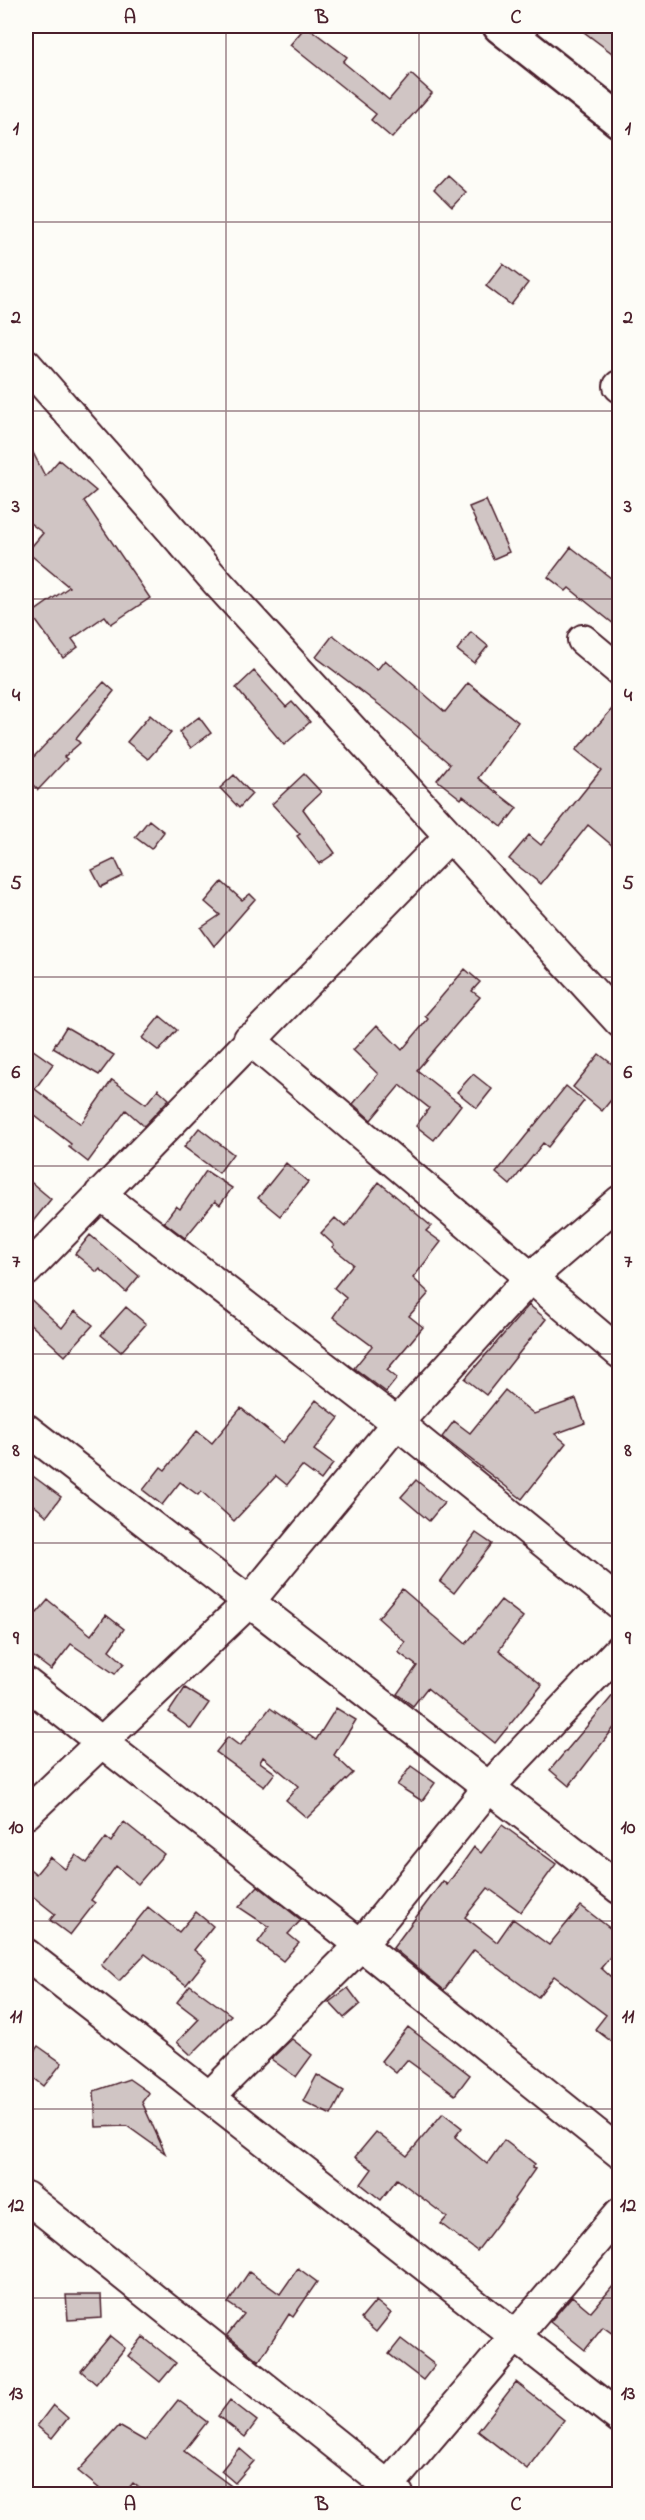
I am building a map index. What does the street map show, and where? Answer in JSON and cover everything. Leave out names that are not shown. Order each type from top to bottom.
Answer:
[{"type":"street","points":[[500,26],[620,121]]},
{"type":"street","points":[[26,364],[217,582],[620,1022]]},
{"type":"street","points":[[583,640],[620,671]]},
{"type":"street","points":[[26,1271],[449,837]]},
{"type":"street","points":[[249,1040],[529,1279],[620,1353]]},
{"type":"street","points":[[100,1194],[397,1423],[620,1604]]},
{"type":"street","points":[[26,1814],[248,1603],[397,1423],[529,1279],[620,1201]]},
{"type":"street","points":[[26,1429],[620,1889]]},
{"type":"street","points":[[209,2097],[361,1946],[489,1787],[620,1649]]},
{"type":"street","points":[[26,1683],[620,2153]]},
{"type":"street","points":[[26,1954],[513,2337],[620,2418]]},
{"type":"street","points":[[26,2197],[393,2490],[513,2337],[620,2213]]},
{"type":"building","points":[[306,26],[347,57],[343,62],[389,100],[411,74],[432,93],[392,138],[371,120],[376,114],[290,45]]},
{"type":"building","points":[[576,26],[620,26],[620,59]]},
{"type":"building","points":[[447,175],[466,192],[452,207],[434,189]]},
{"type":"building","points":[[503,264],[528,283],[511,305],[486,286]]},
{"type":"building","points":[[26,439],[45,476],[59,460],[96,491],[84,501],[150,598],[111,624],[105,616],[72,639],[78,647],[63,658],[31,614],[69,587],[27,552],[43,533],[26,520]]},
{"type":"building","points":[[486,500],[509,552],[493,559],[469,507]]},
{"type":"building","points":[[571,547],[620,585],[620,629],[569,588],[566,591],[548,577]]},
{"type":"building","points":[[471,632],[488,646],[474,663],[457,650]]},
{"type":"building","points":[[333,635],[377,670],[385,660],[445,712],[468,683],[518,722],[478,778],[517,808],[502,827],[463,796],[461,799],[437,780],[450,764],[386,710],[316,657]]},
{"type":"building","points":[[254,671],[286,707],[292,702],[310,722],[284,745],[236,688]]},
{"type":"building","points":[[104,682],[114,691],[76,739],[80,743],[64,757],[67,759],[38,790],[26,778],[26,765]]},
{"type":"building","points":[[620,700],[620,852],[588,825],[541,884],[509,859],[529,835],[541,845],[601,770],[576,750]]},
{"type":"building","points":[[150,715],[171,733],[148,759],[127,742]]},
{"type":"building","points":[[199,717],[211,733],[191,748],[179,732]]},
{"type":"building","points":[[304,774],[321,792],[303,809],[335,853],[319,864],[297,836],[300,834],[272,804]]},
{"type":"building","points":[[234,775],[252,794],[239,808],[220,788]]},
{"type":"building","points":[[149,820],[164,832],[151,849],[135,837]]},
{"type":"building","points":[[115,859],[123,876],[101,887],[92,870]]},
{"type":"building","points":[[222,882],[242,900],[250,894],[255,899],[214,946],[201,928],[220,915],[205,902]]},
{"type":"building","points":[[465,969],[480,982],[472,991],[480,997],[417,1070],[461,1105],[434,1140],[416,1126],[429,1108],[400,1085],[371,1120],[353,1104],[378,1074],[353,1050],[377,1025],[402,1050],[428,1019],[425,1016]]},
{"type":"building","points":[[160,1016],[177,1030],[159,1051],[142,1038]]},
{"type":"building","points":[[66,1027],[114,1055],[99,1075],[53,1048]]},
{"type":"building","points":[[26,1045],[53,1064],[35,1089],[81,1124],[112,1080],[146,1104],[158,1089],[169,1099],[144,1126],[126,1110],[88,1162],[69,1147],[71,1144],[26,1109]]},
{"type":"building","points":[[599,1054],[620,1070],[620,1089],[602,1111],[573,1087]]},
{"type":"building","points":[[473,1074],[492,1089],[477,1108],[457,1092]]},
{"type":"building","points":[[566,1086],[584,1101],[548,1147],[543,1143],[510,1185],[496,1173]]},
{"type":"building","points":[[199,1128],[233,1154],[219,1173],[184,1147]]},
{"type":"building","points":[[286,1163],[308,1182],[280,1216],[258,1198]]},
{"type":"building","points":[[206,1171],[232,1188],[220,1205],[215,1201],[185,1238],[164,1222],[176,1206],[180,1209]]},
{"type":"building","points":[[26,1178],[51,1199],[26,1230]]},
{"type":"building","points":[[379,1182],[431,1226],[426,1231],[441,1242],[413,1278],[429,1293],[409,1316],[423,1327],[387,1370],[397,1378],[386,1392],[354,1368],[372,1346],[333,1317],[346,1298],[334,1288],[353,1264],[332,1247],[334,1245],[321,1233],[335,1218],[345,1227]]},
{"type":"building","points":[[90,1235],[139,1276],[126,1292],[100,1269],[97,1272],[75,1254]]},
{"type":"building","points":[[26,1295],[62,1328],[75,1311],[93,1325],[65,1356],[26,1320]]},
{"type":"building","points":[[529,1305],[546,1319],[486,1395],[465,1379]]},
{"type":"building","points":[[126,1307],[146,1324],[121,1352],[101,1335]]},
{"type":"building","points":[[505,1390],[534,1414],[576,1399],[585,1423],[555,1434],[566,1443],[522,1499],[442,1437],[454,1421],[470,1433]]},
{"type":"building","points":[[316,1400],[339,1418],[314,1450],[333,1464],[321,1480],[302,1466],[287,1485],[276,1476],[234,1521],[201,1491],[198,1495],[180,1482],[162,1505],[143,1490],[161,1467],[165,1470],[197,1431],[212,1443],[241,1408],[283,1443]]},
{"type":"building","points":[[26,1471],[61,1497],[47,1516],[26,1499]]},
{"type":"building","points":[[416,1480],[444,1503],[429,1521],[401,1497]]},
{"type":"building","points":[[476,1533],[492,1544],[454,1593],[440,1582]]},
{"type":"building","points":[[402,1589],[466,1644],[501,1600],[523,1617],[499,1650],[542,1685],[495,1743],[427,1688],[413,1706],[397,1694],[417,1666],[398,1652],[405,1642],[378,1618]]},
{"type":"building","points":[[48,1600],[91,1635],[106,1615],[124,1629],[109,1650],[124,1663],[115,1674],[71,1644],[51,1670],[26,1651],[26,1605],[37,1613]]},
{"type":"building","points":[[620,1687],[620,1720],[569,1786],[550,1770]]},
{"type":"building","points":[[185,1688],[209,1703],[191,1729],[169,1712]]},
{"type":"building","points":[[270,1708],[316,1740],[336,1708],[356,1720],[334,1755],[353,1773],[307,1818],[286,1800],[298,1786],[263,1757],[260,1762],[275,1773],[264,1787],[216,1752],[228,1737],[240,1746]]},
{"type":"building","points":[[411,1766],[435,1783],[422,1801],[397,1785]]},
{"type":"building","points":[[124,1822],[164,1854],[138,1884],[116,1866],[91,1900],[95,1903],[70,1935],[50,1920],[55,1914],[26,1891],[26,1866],[36,1874],[50,1857],[65,1869],[76,1855],[87,1863],[106,1838],[111,1842]]},
{"type":"building","points":[[502,1825],[556,1864],[521,1912],[488,1888],[465,1917],[497,1942],[513,1919],[549,1945],[581,1906],[620,1936],[620,1945],[601,1968],[620,1985],[620,2048],[595,2029],[606,2015],[554,1976],[538,1997],[474,1950],[444,1990],[393,1948],[443,1881],[447,1885],[474,1847],[481,1853]]},
{"type":"building","points":[[258,1886],[301,1920],[288,1934],[299,1943],[283,1961],[258,1942],[269,1927],[239,1907]]},
{"type":"building","points":[[148,1907],[179,1932],[196,1912],[213,1926],[194,1950],[206,1960],[186,1985],[145,1954],[119,1981],[101,1965]]},
{"type":"building","points":[[190,1985],[231,2015],[191,2055],[177,2042],[199,2019],[177,2002]]},
{"type":"building","points":[[348,1988],[360,2004],[344,2018],[329,2002]]},
{"type":"building","points":[[408,2027],[470,2075],[455,2095],[407,2060],[396,2073],[381,2061]]},
{"type":"building","points":[[292,2039],[312,2055],[296,2077],[271,2059]]},
{"type":"building","points":[[38,2046],[62,2063],[44,2086],[26,2072],[26,2062]]},
{"type":"building","points":[[317,2075],[344,2091],[331,2115],[303,2101]]},
{"type":"building","points":[[129,2079],[149,2093],[142,2102],[165,2153],[127,2126],[96,2127],[94,2091]]},
{"type":"building","points":[[443,2113],[462,2128],[455,2137],[487,2164],[504,2140],[535,2164],[532,2168],[535,2169],[514,2199],[515,2201],[477,2251],[441,2224],[447,2217],[397,2179],[381,2200],[361,2184],[372,2169],[355,2157],[376,2132],[407,2156]]},
{"type":"building","points":[[298,2268],[317,2282],[293,2317],[289,2314],[259,2361],[227,2335],[244,2314],[228,2303],[249,2272],[280,2294]]},
{"type":"building","points":[[620,2278],[620,2339],[603,2327],[585,2350],[550,2322],[572,2296],[591,2312]]},
{"type":"building","points":[[66,2295],[101,2295],[102,2318],[68,2320]]},
{"type":"building","points":[[376,2301],[391,2313],[376,2332],[361,2319]]},
{"type":"building","points":[[110,2336],[125,2348],[96,2384],[81,2371]]},
{"type":"building","points":[[143,2337],[176,2363],[160,2382],[128,2356]]},
{"type":"building","points":[[401,2339],[435,2365],[423,2380],[389,2354]]},
{"type":"building","points":[[516,2382],[564,2420],[527,2469],[478,2431]]},
{"type":"building","points":[[178,2400],[207,2422],[184,2451],[242,2494],[147,2494],[133,2483],[124,2494],[106,2494],[78,2471],[119,2426],[145,2441]]},
{"type":"building","points":[[230,2400],[257,2421],[245,2437],[218,2416]]},
{"type":"building","points":[[53,2405],[68,2418],[52,2438],[37,2426]]},
{"type":"building","points":[[239,2448],[254,2461],[235,2483],[221,2471]]}]
